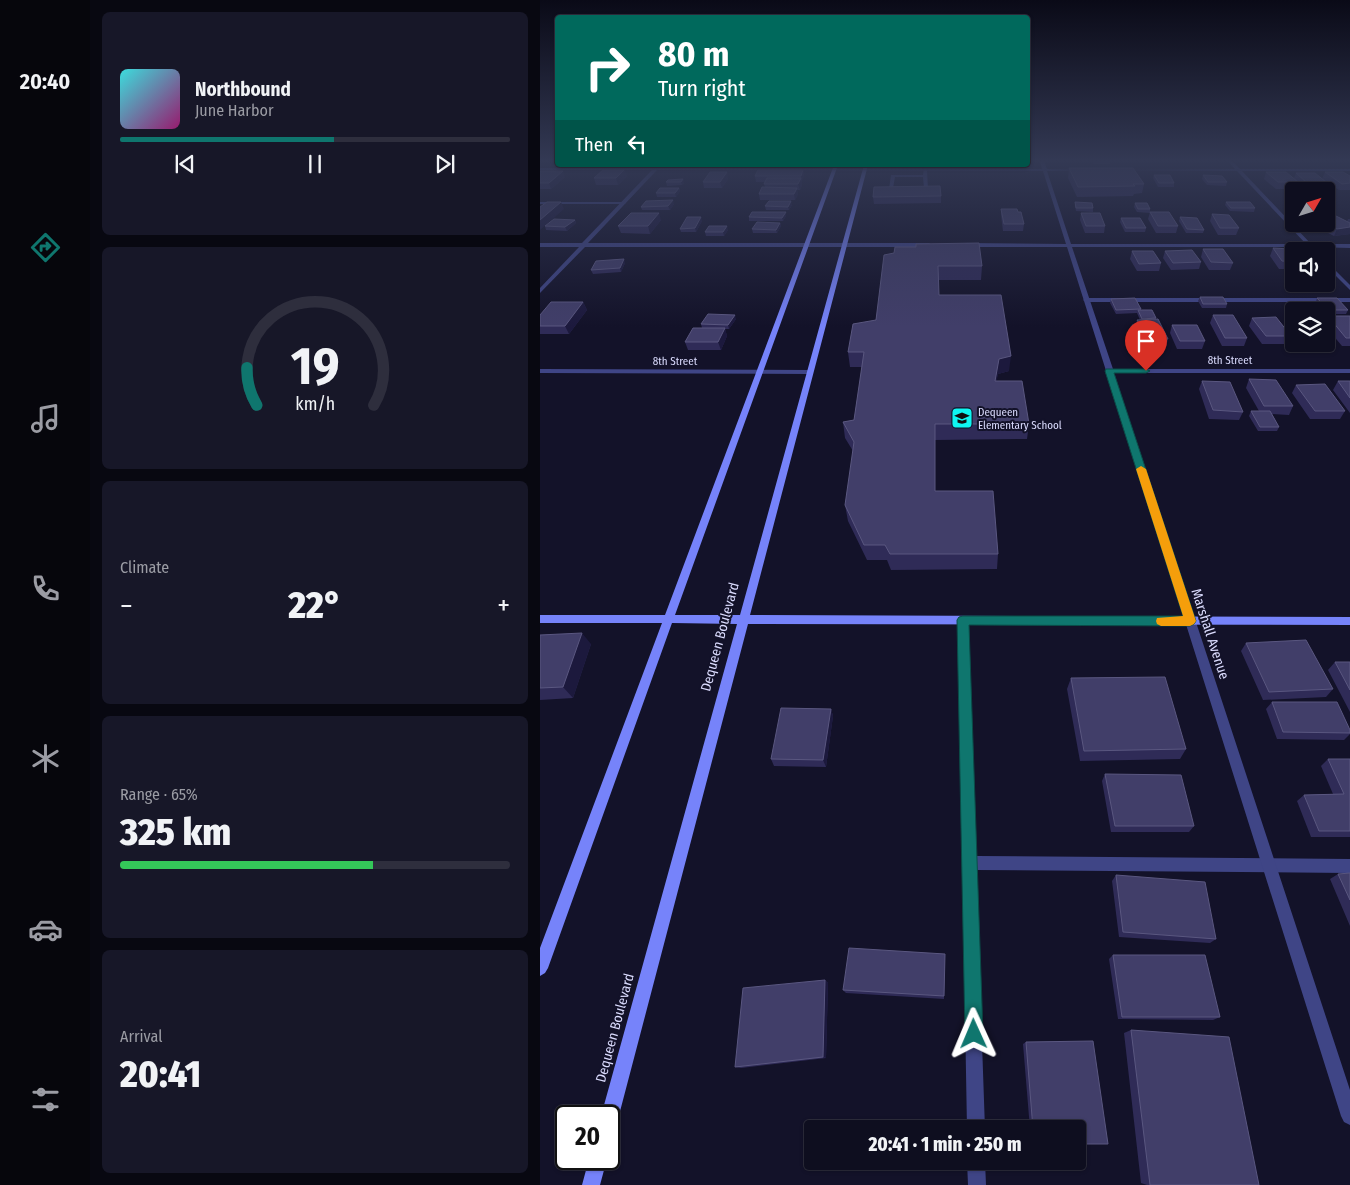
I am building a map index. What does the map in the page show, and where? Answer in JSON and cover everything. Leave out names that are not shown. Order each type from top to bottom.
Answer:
[{"type":"street","points":[[540,291],[611,216]]},
{"type":"street","points":[[540,968],[818,216]]},
{"type":"street","name":"Dequeen Boulevard","points":[[613,1105],[852,216]]},
{"type":"street","name":"Marshall Avenue","points":[[1059,216],[1350,1116]]},
{"type":"street","points":[[1282,216],[1306,242]]},
{"type":"street","points":[[540,244],[932,245]]},
{"type":"street","points":[[961,245],[1285,246]]},
{"type":"street","points":[[1335,246],[1350,246]]},
{"type":"street","points":[[1335,272],[1350,288]]},
{"type":"street","points":[[1086,300],[1350,300]]},
{"type":"street","name":"8th Street","points":[[540,371],[810,372]]},
{"type":"street","name":"8th Street","points":[[1109,371],[1350,372]]},
{"type":"street","points":[[540,619],[1350,621]]},
{"type":"street","points":[[963,620],[971,863],[976,1120]]},
{"type":"street","points":[[971,863],[1350,866]]},
{"type":"street","points":[[591,1185],[595,1170]]},
{"type":"street","points":[[976,1170],[977,1185]]},
{"type":"building","points":[[628,216],[656,216],[648,226],[618,226]]},
{"type":"building","points":[[749,216],[783,216],[782,218]]},
{"type":"building","points":[[1002,216],[1022,216],[1024,224],[1004,224]]},
{"type":"building","points":[[1082,216],[1101,216],[1105,226],[1086,226]]},
{"type":"building","points":[[1152,216],[1172,216],[1178,226],[1158,226]]},
{"type":"building","points":[[1213,216],[1230,216],[1239,228],[1220,228]]},
{"type":"building","points":[[1335,216],[1350,223],[1350,227],[1335,228]]},
{"type":"building","points":[[687,217],[701,217],[695,228],[680,229]]},
{"type":"building","points":[[1180,217],[1197,218],[1204,230],[1187,229]]},
{"type":"building","points":[[1121,218],[1140,218],[1146,228],[1126,228]]},
{"type":"building","points":[[554,219],[575,220],[565,227],[545,226]]},
{"type":"building","points":[[757,222],[780,223],[776,230],[752,229]]},
{"type":"building","points":[[709,226],[727,226],[723,232],[705,232]]},
{"type":"building","points":[[979,243],[982,266],[938,266],[939,295],[1001,295],[1011,356],[999,359],[995,381],[1022,381],[1029,424],[935,424],[935,491],[993,491],[998,554],[890,554],[885,545],[864,545],[845,505],[854,442],[843,422],[854,420],[864,352],[848,352],[853,324],[876,320],[884,255],[894,253],[895,247],[916,247],[916,244]]},
{"type":"building","points":[[1273,248],[1285,249],[1285,261],[1282,261]]},
{"type":"building","points":[[1203,249],[1223,249],[1233,263],[1211,262]]},
{"type":"building","points":[[1192,250],[1201,262],[1173,263],[1165,251]]},
{"type":"building","points":[[1132,251],[1153,251],[1161,263],[1139,264]]},
{"type":"building","points":[[624,259],[620,268],[591,270],[596,261]]},
{"type":"building","points":[[1200,297],[1223,297],[1227,304],[1203,304]]},
{"type":"building","points":[[1135,298],[1141,309],[1116,310],[1111,299]]},
{"type":"building","points":[[1317,298],[1337,298],[1348,310],[1335,310],[1335,302],[1321,302]]},
{"type":"building","points":[[551,302],[583,302],[565,326],[540,326],[540,315]]},
{"type":"building","points":[[1138,310],[1152,310],[1156,318],[1142,319]]},
{"type":"building","points":[[708,314],[735,315],[728,325],[701,324]]},
{"type":"building","points":[[1213,315],[1233,315],[1247,338],[1225,338]]},
{"type":"building","points":[[1335,316],[1350,316],[1350,338],[1346,338],[1335,325]]},
{"type":"building","points":[[1276,317],[1285,328],[1285,336],[1266,336],[1252,318]]},
{"type":"building","points":[[1158,319],[1168,339],[1139,340],[1132,325],[1140,325],[1137,320]]},
{"type":"building","points":[[1172,325],[1197,325],[1205,341],[1180,341]]},
{"type":"building","points":[[693,328],[725,328],[718,342],[685,342]]},
{"type":"building","points":[[1249,379],[1276,380],[1293,406],[1264,406]]},
{"type":"building","points":[[1202,381],[1230,382],[1243,412],[1213,410]]},
{"type":"building","points":[[1338,381],[1350,381],[1350,398]]},
{"type":"building","points":[[1325,384],[1345,411],[1315,411],[1296,385]]},
{"type":"building","points":[[1251,411],[1270,411],[1279,427],[1260,427]]},
{"type":"building","points":[[582,633],[563,687],[540,688],[540,635]]},
{"type":"building","points":[[1306,640],[1333,689],[1269,692],[1246,643]]},
{"type":"building","points":[[1335,662],[1350,662],[1350,690]]},
{"type":"building","points":[[1165,677],[1186,749],[1084,751],[1071,678]]},
{"type":"building","points":[[1272,702],[1337,702],[1350,733],[1283,732]]},
{"type":"building","points":[[781,708],[831,709],[823,760],[771,759]]},
{"type":"building","points":[[1328,759],[1350,759],[1350,831],[1319,831],[1304,795],[1344,794]]},
{"type":"building","points":[[1105,774],[1181,775],[1194,826],[1115,826]]},
{"type":"building","points":[[1350,873],[1350,900],[1338,874]]},
{"type":"building","points":[[1116,875],[1205,882],[1216,939],[1123,932]]},
{"type":"building","points":[[849,948],[945,954],[944,996],[843,990]]},
{"type":"building","points":[[1113,955],[1205,955],[1220,1017],[1122,1017]]},
{"type":"building","points":[[825,980],[823,1057],[735,1067],[743,988]]},
{"type":"building","points":[[1131,1030],[1229,1037],[1259,1185],[1150,1185]]},
{"type":"building","points":[[1093,1041],[1108,1144],[1086,1144],[1086,1120],[1032,1120],[1026,1042]]},
{"type":"slow traffic","points":[[1141,469],[1190,621],[1161,621]]},
{"type":"place","name":"Dequeen Elementary School","points":[[962,418]]},
{"type":"route","points":[[974,1034],[971,863],[963,620],[1190,621],[1109,371],[1146,371]]}]
